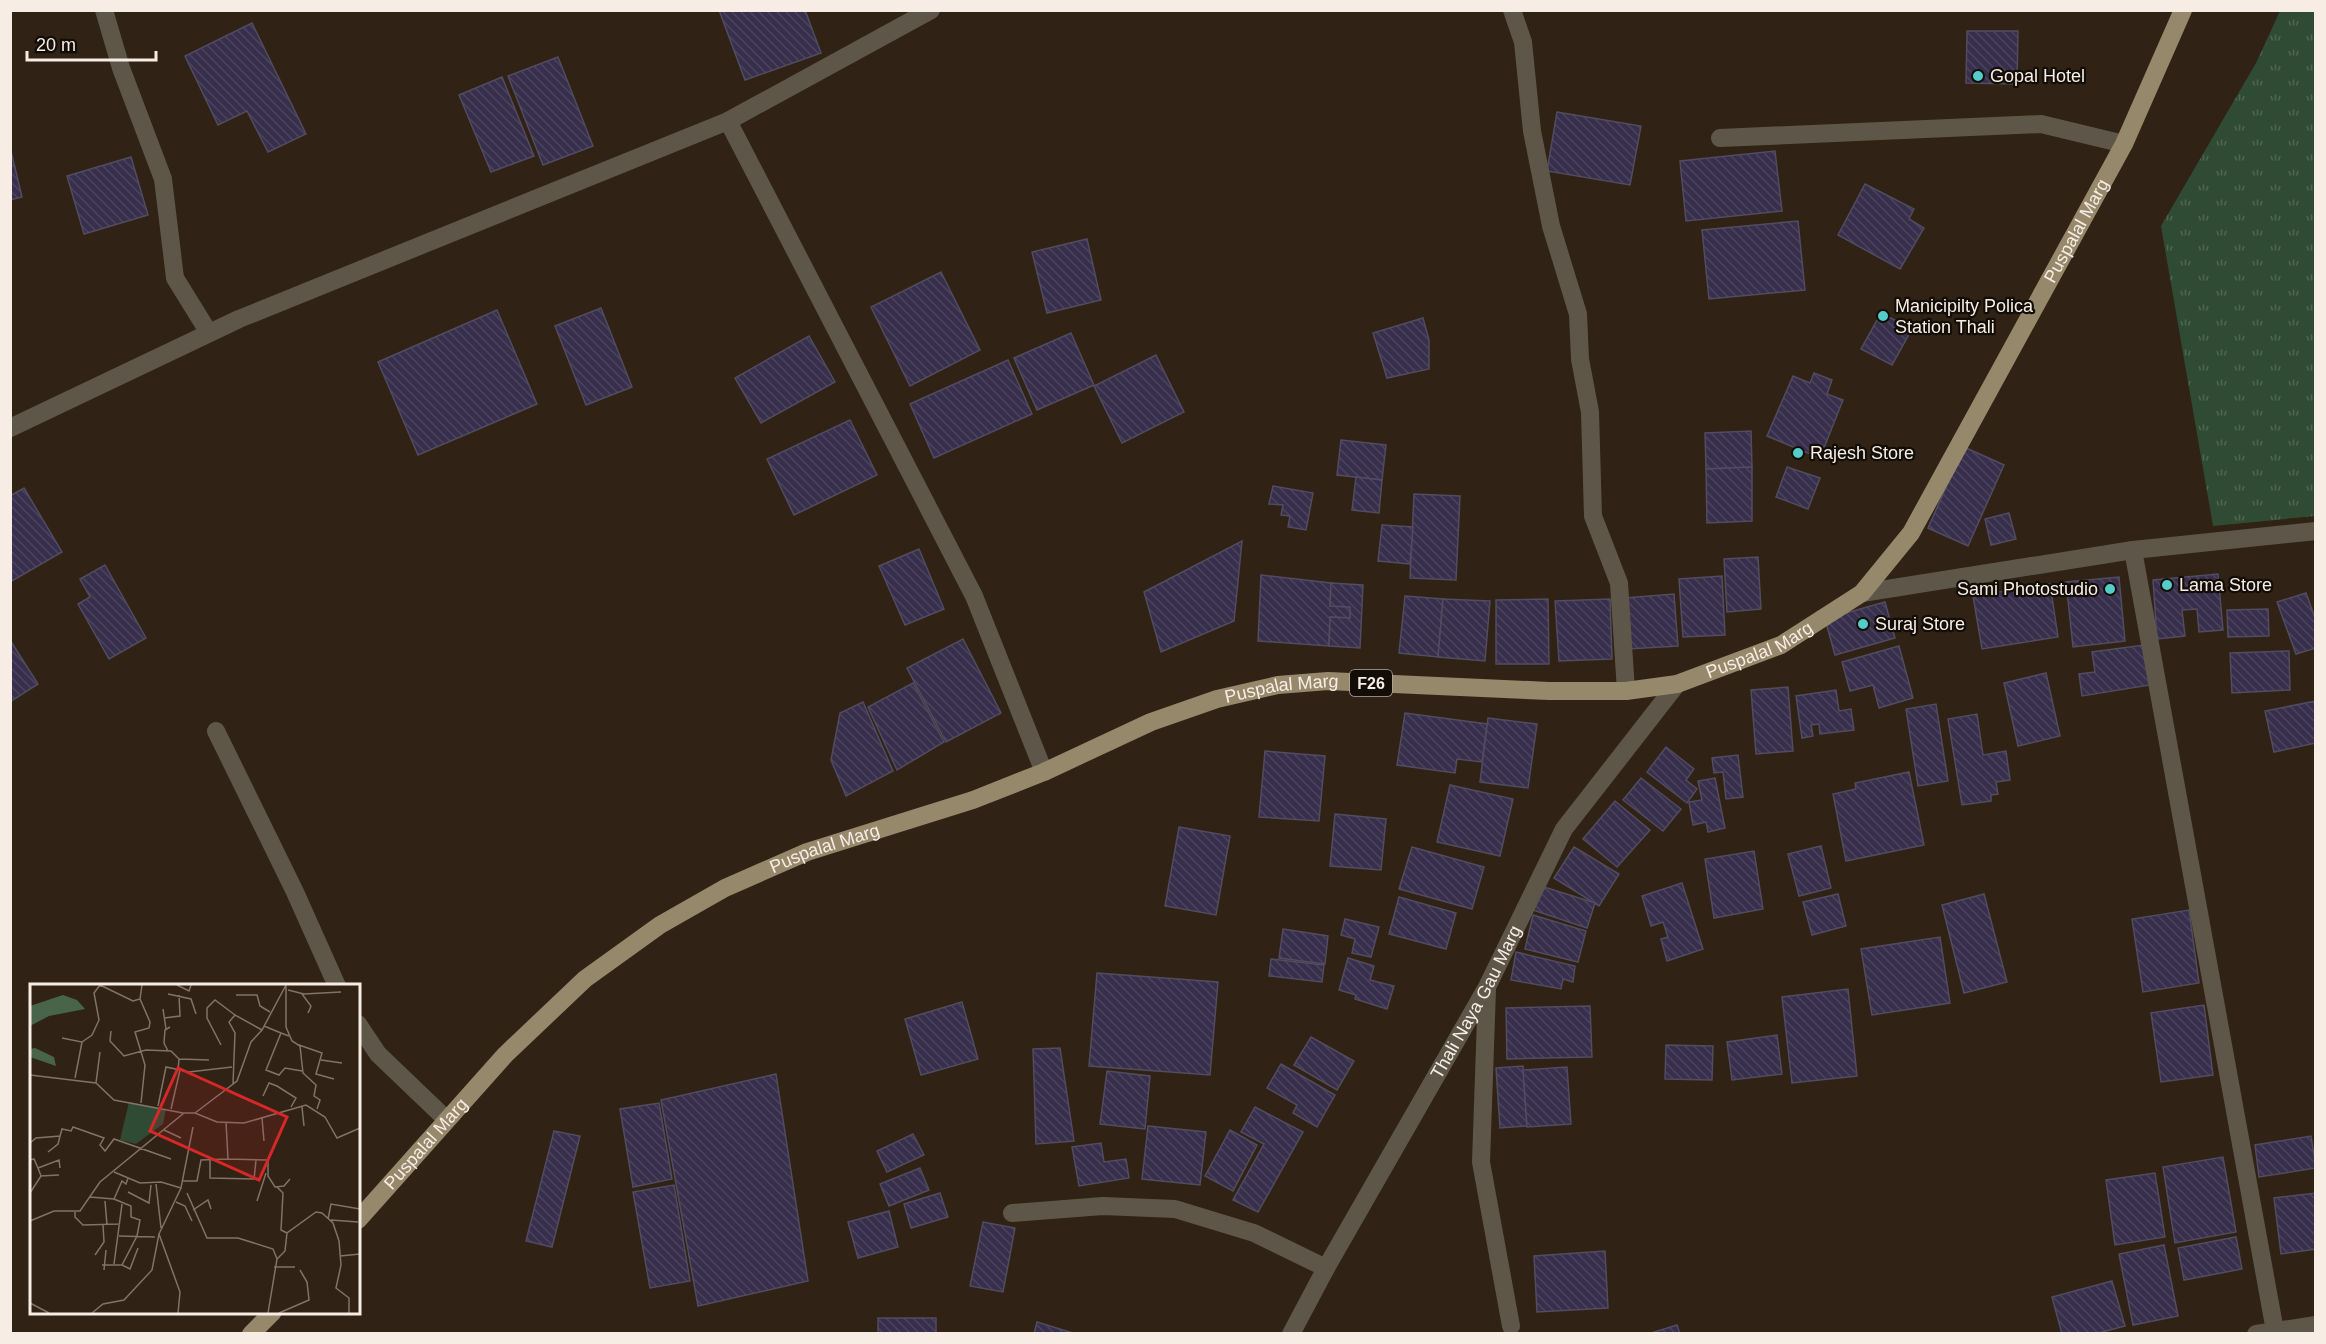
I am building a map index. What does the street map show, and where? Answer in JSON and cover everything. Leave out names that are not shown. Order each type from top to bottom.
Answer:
[{"type":"main road","name":"Puspalal Marg","points":[[360,1218],[505,1055],[585,979],[660,925],[725,888],[807,852],[973,800],[1044,772],[1151,723],[1217,699],[1278,685],[1328,681],[1549,692],[1626,691],[1677,684],[1781,645],[1862,593],[1911,532],[2124,144],[2183,10]]},
{"type":"main road","points":[[251,1334],[271,1314]]},
{"type":"street","points":[[104,10],[121,68],[163,178],[175,278],[209,333]]},
{"type":"street","points":[[10,428],[239,319],[728,121],[931,10]]},
{"type":"street","points":[[1512,10],[1522,42],[1532,131],[1551,226],[1578,314],[1580,359],[1590,412],[1593,516],[1619,583],[1626,691]]},
{"type":"street","points":[[728,121],[974,596],[1044,772]]},
{"type":"street","points":[[1720,138],[2041,124],[2124,144]]},
{"type":"street","points":[[1862,593],[2133,550],[2316,531]]},
{"type":"street","points":[[2133,550],[2275,1330]]},
{"type":"street","name":"Thali Naya Gau Marg","points":[[1291,1334],[1326,1268],[1487,987],[1564,829],[1677,684]]},
{"type":"street","points":[[216,731],[295,892],[336,984]]},
{"type":"street","points":[[1487,987],[1481,1162],[1511,1326]]},
{"type":"street","points":[[360,1027],[378,1054],[447,1120]]},
{"type":"street","points":[[1012,1213],[1103,1206],[1175,1209],[1254,1233],[1326,1268]]},
{"type":"street","points":[[2256,1334],[2316,1325]]},
{"type":"green space","points":[[2280,11],[2315,11],[2315,516],[2213,526],[2161,226],[2256,63]]},
{"type":"building","points":[[719,10],[805,10],[821,53],[745,80]]},
{"type":"building","points":[[252,23],[306,134],[268,152],[247,111],[218,125],[185,56]]},
{"type":"building","points":[[1967,31],[2018,31],[2017,84],[1966,83]]},
{"type":"building","points":[[558,57],[593,146],[543,165],[508,76]]},
{"type":"building","points":[[502,77],[534,156],[491,172],[459,95]]},
{"type":"building","points":[[1557,112],[1641,126],[1630,185],[1547,171]]},
{"type":"building","points":[[10,147],[22,197],[10,200]]},
{"type":"building","points":[[1775,151],[1782,211],[1686,221],[1680,161]]},
{"type":"building","points":[[131,157],[148,215],[84,234],[67,176]]},
{"type":"building","points":[[1865,184],[1914,209],[1909,219],[1924,228],[1900,269],[1838,235]]},
{"type":"building","points":[[1798,221],[1805,290],[1709,299],[1702,230]]},
{"type":"building","points":[[1087,239],[1101,300],[1047,313],[1032,252]]},
{"type":"building","points":[[941,272],[980,350],[910,386],[871,307]]},
{"type":"building","points":[[601,308],[632,387],[586,405],[555,326]]},
{"type":"building","points":[[497,310],[537,404],[418,455],[378,362]]},
{"type":"building","points":[[1881,313],[1912,329],[1892,365],[1861,349]]},
{"type":"building","points":[[1423,318],[1429,340],[1429,369],[1387,378],[1373,333]]},
{"type":"building","points":[[1071,333],[1094,385],[1037,410],[1014,358]]},
{"type":"building","points":[[809,336],[835,382],[761,423],[735,378]]},
{"type":"building","points":[[1156,355],[1184,412],[1122,443],[1094,386]]},
{"type":"building","points":[[1008,360],[1032,414],[934,458],[910,404]]},
{"type":"building","points":[[1814,373],[1832,380],[1827,394],[1843,400],[1820,458],[1767,436],[1793,376],[1810,383]]},
{"type":"building","points":[[850,420],[877,475],[794,515],[767,459]]},
{"type":"building","points":[[1751,431],[1752,467],[1706,469],[1705,433]]},
{"type":"building","points":[[1341,440],[1386,445],[1382,480],[1337,475]]},
{"type":"building","points":[[1964,447],[2004,465],[1968,546],[1928,528]]},
{"type":"building","points":[[1752,467],[1752,521],[1707,523],[1706,469]]},
{"type":"building","points":[[1787,467],[1820,478],[1808,509],[1776,497]]},
{"type":"building","points":[[1356,477],[1382,480],[1379,513],[1352,510]]},
{"type":"building","points":[[1273,486],[1313,493],[1306,530],[1288,527],[1290,516],[1281,515],[1283,505],[1269,504]]},
{"type":"building","points":[[24,488],[62,552],[12,581],[10,496]]},
{"type":"building","points":[[1414,494],[1460,496],[1456,580],[1410,578]]},
{"type":"building","points":[[2009,513],[2016,539],[1991,545],[1985,519]]},
{"type":"building","points":[[1382,525],[1413,527],[1410,564],[1378,561]]},
{"type":"building","points":[[1242,541],[1234,621],[1161,652],[1144,592]]},
{"type":"building","points":[[919,549],[944,609],[905,625],[879,566]]},
{"type":"building","points":[[1758,557],[1761,609],[1727,612],[1724,559]]},
{"type":"building","points":[[105,565],[146,638],[109,659],[78,604],[90,597],[80,579]]},
{"type":"building","points":[[2218,574],[2223,630],[2199,632],[2197,609],[2182,610],[2185,636],[2157,639],[2153,580]]},
{"type":"building","points":[[1261,575],[1331,583],[1330,606],[1350,607],[1350,618],[1330,617],[1329,646],[1258,641]]},
{"type":"building","points":[[1722,576],[1725,635],[1683,637],[1679,579]]},
{"type":"building","points":[[2119,577],[2125,641],[2073,647],[2066,582]]},
{"type":"building","points":[[1331,583],[1363,585],[1360,648],[1329,646],[1330,617],[1350,618],[1350,607],[1330,606]]},
{"type":"building","points":[[2050,584],[2058,637],[1982,649],[1973,596]]},
{"type":"building","points":[[2306,593],[2316,621],[2316,648],[2296,654],[2277,602]]},
{"type":"building","points":[[1674,594],[1678,646],[1628,649],[1625,598]]},
{"type":"building","points":[[1405,596],[1443,599],[1438,657],[1399,653]]},
{"type":"building","points":[[1443,599],[1490,601],[1485,661],[1438,657]]},
{"type":"building","points":[[1548,599],[1549,664],[1496,664],[1496,600]]},
{"type":"building","points":[[1610,599],[1612,659],[1559,661],[1555,601]]},
{"type":"building","points":[[1885,602],[1895,638],[1835,655],[1825,619]]},
{"type":"building","points":[[2268,609],[2269,636],[2228,637],[2227,610]]},
{"type":"building","points":[[963,639],[1001,713],[946,742],[907,668]]},
{"type":"building","points":[[10,640],[38,684],[10,702]]},
{"type":"building","points":[[2144,645],[2150,685],[2082,696],[2079,674],[2095,672],[2092,652]]},
{"type":"building","points":[[1899,646],[1913,698],[1879,708],[1873,685],[1850,691],[1842,662]]},
{"type":"building","points":[[2289,651],[2290,690],[2232,693],[2230,653]]},
{"type":"building","points":[[2046,673],[2060,736],[2018,746],[2004,683]]},
{"type":"building","points":[[913,683],[944,742],[897,770],[868,707]]},
{"type":"building","points":[[1788,687],[1793,751],[1756,754],[1751,690]]},
{"type":"building","points":[[1836,690],[1839,711],[1851,709],[1854,730],[1820,734],[1819,724],[1811,725],[1813,736],[1802,738],[1796,696]]},
{"type":"building","points":[[2316,701],[2316,743],[2274,752],[2265,711]]},
{"type":"building","points":[[863,702],[893,771],[846,796],[831,760],[840,713]]},
{"type":"building","points":[[1936,704],[1948,781],[1918,786],[1906,709]]},
{"type":"building","points":[[1405,713],[1487,724],[1482,762],[1457,759],[1455,773],[1397,765]]},
{"type":"building","points":[[1977,714],[1983,755],[2006,751],[2010,780],[1996,782],[1998,794],[1991,795],[1991,801],[1962,805],[1948,719]]},
{"type":"building","points":[[1488,718],[1537,724],[1528,788],[1480,782]]},
{"type":"building","points":[[1666,747],[1694,769],[1686,780],[1697,789],[1687,803],[1647,772]]},
{"type":"building","points":[[1265,751],[1325,756],[1319,821],[1259,817]]},
{"type":"building","points":[[1738,755],[1743,797],[1726,799],[1723,772],[1714,773],[1712,758]]},
{"type":"building","points":[[1909,772],[1924,845],[1846,861],[1833,794],[1856,789],[1855,783]]},
{"type":"building","points":[[1641,778],[1681,809],[1663,831],[1623,800]]},
{"type":"building","points":[[1715,778],[1725,828],[1708,832],[1706,822],[1693,825],[1689,802],[1702,800],[1698,781]]},
{"type":"building","points":[[1450,785],[1513,799],[1500,856],[1437,842]]},
{"type":"building","points":[[1615,801],[1650,830],[1617,867],[1583,839]]},
{"type":"building","points":[[1335,814],[1386,819],[1381,870],[1330,866]]},
{"type":"building","points":[[1179,827],[1230,836],[1216,915],[1165,906]]},
{"type":"building","points":[[1821,846],[1831,888],[1799,896],[1788,854]]},
{"type":"building","points":[[1412,847],[1484,867],[1472,909],[1399,889]]},
{"type":"building","points":[[1574,847],[1619,874],[1599,906],[1554,878]]},
{"type":"building","points":[[1754,851],[1763,909],[1714,918],[1705,859]]},
{"type":"building","points":[[1682,883],[1703,949],[1667,961],[1661,939],[1668,937],[1663,922],[1651,926],[1642,896]]},
{"type":"building","points":[[1541,886],[1595,903],[1587,928],[1533,910]]},
{"type":"building","points":[[1838,894],[1846,926],[1812,935],[1803,902]]},
{"type":"building","points":[[1984,894],[2007,982],[1964,993],[1942,905]]},
{"type":"building","points":[[1399,897],[1456,913],[1446,949],[1389,934]]},
{"type":"building","points":[[2189,910],[2199,983],[2143,992],[2132,919]]},
{"type":"building","points":[[1533,915],[1586,931],[1578,962],[1525,949]]},
{"type":"building","points":[[1345,919],[1379,927],[1371,957],[1352,953],[1355,939],[1341,935]]},
{"type":"building","points":[[1283,929],[1328,936],[1325,964],[1279,958]]},
{"type":"building","points":[[1940,937],[1950,1003],[1872,1015],[1861,949]]},
{"type":"building","points":[[1516,952],[1575,966],[1573,982],[1563,979],[1561,989],[1511,980]]},
{"type":"building","points":[[1348,958],[1374,966],[1370,980],[1394,986],[1387,1009],[1355,999],[1356,995],[1339,990]]},
{"type":"building","points":[[1271,959],[1324,965],[1322,982],[1269,976]]},
{"type":"building","points":[[1097,973],[1218,982],[1210,1075],[1089,1066]]},
{"type":"building","points":[[1848,989],[1857,1076],[1792,1083],[1782,997]]},
{"type":"building","points":[[962,1002],[978,1059],[921,1075],[905,1019]]},
{"type":"building","points":[[2204,1005],[2213,1075],[2161,1082],[2151,1013]]},
{"type":"building","points":[[1590,1006],[1592,1057],[1507,1059],[1506,1008]]},
{"type":"building","points":[[1777,1035],[1782,1074],[1732,1080],[1727,1042]]},
{"type":"building","points":[[1311,1037],[1354,1061],[1337,1090],[1294,1065]]},
{"type":"building","points":[[1666,1045],[1713,1046],[1712,1080],[1665,1079]]},
{"type":"building","points":[[1060,1048],[1074,1141],[1036,1144],[1033,1049]]},
{"type":"building","points":[[1281,1064],[1335,1095],[1317,1127],[1293,1113],[1297,1105],[1267,1088]]},
{"type":"building","points":[[1523,1066],[1527,1126],[1500,1128],[1496,1068]]},
{"type":"building","points":[[1567,1067],[1571,1124],[1527,1127],[1523,1070]]},
{"type":"building","points":[[1107,1071],[1150,1076],[1145,1129],[1100,1124]]},
{"type":"building","points":[[776,1074],[808,1281],[698,1306],[661,1100]]},
{"type":"building","points":[[659,1103],[672,1179],[633,1187],[620,1109]]},
{"type":"building","points":[[1255,1107],[1303,1132],[1258,1212],[1233,1200],[1264,1144],[1241,1132]]},
{"type":"building","points":[[1148,1126],[1206,1132],[1200,1185],[1142,1179]]},
{"type":"building","points":[[1230,1130],[1257,1145],[1233,1191],[1205,1176]]},
{"type":"building","points":[[554,1131],[580,1136],[552,1247],[526,1241]]},
{"type":"building","points":[[913,1134],[924,1155],[887,1172],[877,1151]]},
{"type":"building","points":[[2311,1136],[2316,1168],[2259,1177],[2255,1145]]},
{"type":"building","points":[[1101,1143],[1104,1162],[1126,1159],[1129,1178],[1079,1186],[1072,1147]]},
{"type":"building","points":[[2223,1157],[2236,1232],[2175,1243],[2163,1167]]},
{"type":"building","points":[[920,1168],[929,1190],[889,1206],[880,1184]]},
{"type":"building","points":[[2155,1173],[2165,1237],[2115,1245],[2106,1180]]},
{"type":"building","points":[[674,1185],[690,1281],[650,1288],[633,1192]]},
{"type":"building","points":[[940,1193],[948,1217],[911,1228],[904,1204]]},
{"type":"building","points":[[2316,1193],[2316,1249],[2281,1254],[2274,1198]]},
{"type":"building","points":[[889,1211],[898,1247],[858,1258],[848,1222]]},
{"type":"building","points":[[983,1222],[1015,1228],[1003,1292],[970,1286]]},
{"type":"building","points":[[2236,1237],[2242,1269],[2184,1280],[2178,1248]]},
{"type":"building","points":[[2164,1245],[2178,1316],[2133,1325],[2119,1254]]},
{"type":"building","points":[[1605,1251],[1608,1308],[1537,1312],[1534,1256]]},
{"type":"building","points":[[2112,1281],[2125,1326],[2095,1334],[2062,1334],[2052,1297]]},
{"type":"building","points":[[878,1318],[936,1318],[936,1334],[878,1334]]},
{"type":"building","points":[[1037,1322],[1076,1334],[1034,1334]]},
{"type":"building","points":[[1677,1325],[1680,1334],[1648,1334]]},
{"type":"place","name":"Gopal Hotel","points":[[1978,76]]},
{"type":"place","name":"Manicipilty Polica Station Thali","points":[[1883,316]]},
{"type":"place","name":"Rajesh Store","points":[[1798,453]]},
{"type":"place","name":"Lama Store","points":[[2167,585]]},
{"type":"place","name":"Sami Photostudio","points":[[2110,589]]},
{"type":"place","name":"Suraj Store","points":[[1863,624]]}]
